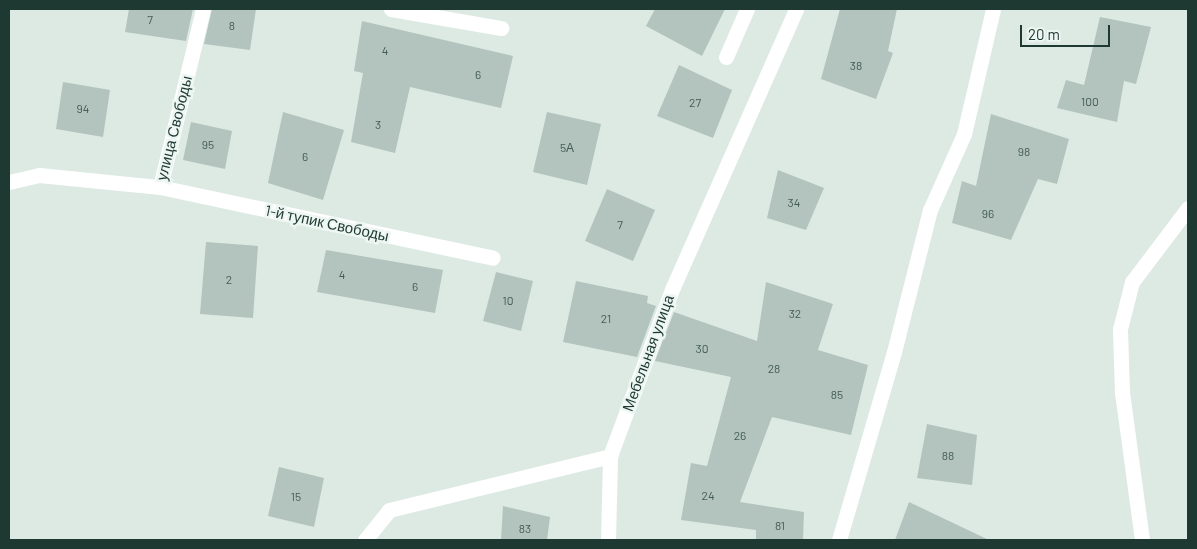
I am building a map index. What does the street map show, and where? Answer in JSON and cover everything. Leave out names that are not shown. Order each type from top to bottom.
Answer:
[{"type":"street","name":"улица Свободы","points":[[9,182],[40,174],[160,187],[203,9]]},
{"type":"street","points":[[391,9],[501,28]]},
{"type":"street","points":[[726,57],[747,9]]},
{"type":"street","name":"Мебельная улица","points":[[608,540],[610,456],[673,287],[796,9]]},
{"type":"street","points":[[839,540],[894,352],[930,210],[964,134],[993,9]]},
{"type":"street","name":"1-й тупик Свободы","points":[[160,187],[493,258]]},
{"type":"street","points":[[1142,540],[1122,393],[1120,329],[1132,282],[1188,208]]},
{"type":"street","points":[[365,540],[389,510],[610,456]]},
{"type":"building","points":[[129,9],[193,9],[186,41],[125,32]]},
{"type":"building","points":[[212,9],[256,9],[250,50],[204,44]]},
{"type":"building","points":[[655,9],[725,9],[702,56],[646,26]]},
{"type":"building","points":[[840,9],[897,9],[888,51],[893,53],[876,99],[821,79]]},
{"type":"building","points":[[1100,17],[1151,27],[1136,84],[1124,81],[1117,122],[1057,108],[1066,80],[1084,85]]},
{"type":"building","points":[[362,21],[513,56],[501,108],[410,87],[395,153],[351,142],[363,73],[354,71]]},
{"type":"building","points":[[679,65],[732,90],[713,138],[657,116]]},
{"type":"building","points":[[63,82],[110,90],[103,137],[56,129]]},
{"type":"building","points":[[283,112],[344,130],[323,200],[268,183]]},
{"type":"building","points":[[547,112],[601,124],[587,185],[533,172]]},
{"type":"building","points":[[991,114],[1069,139],[1057,184],[1038,179],[1011,240],[952,223],[962,181],[976,186]]},
{"type":"building","points":[[191,122],[232,131],[225,169],[183,160]]},
{"type":"building","points":[[778,170],[824,188],[806,230],[767,218]]},
{"type":"building","points":[[607,189],[655,210],[633,261],[585,241]]},
{"type":"building","points":[[206,242],[258,246],[253,318],[200,314]]},
{"type":"building","points":[[326,250],[443,270],[435,313],[317,292]]},
{"type":"building","points":[[496,272],[533,281],[521,331],[483,321]]},
{"type":"building","points":[[576,281],[648,296],[647,303],[656,306],[637,357],[563,342]]},
{"type":"building","points":[[766,282],[833,304],[818,350],[868,365],[851,435],[772,417],[740,502],[804,512],[803,540],[756,540],[756,530],[681,520],[691,463],[707,466],[731,377],[655,361],[674,312],[757,341]]},
{"type":"building","points":[[927,424],[977,435],[972,485],[917,478]]},
{"type":"building","points":[[279,467],[324,478],[314,527],[268,516]]},
{"type":"building","points":[[909,502],[989,540],[895,540]]},
{"type":"building","points":[[503,506],[550,517],[547,540],[501,540]]}]
